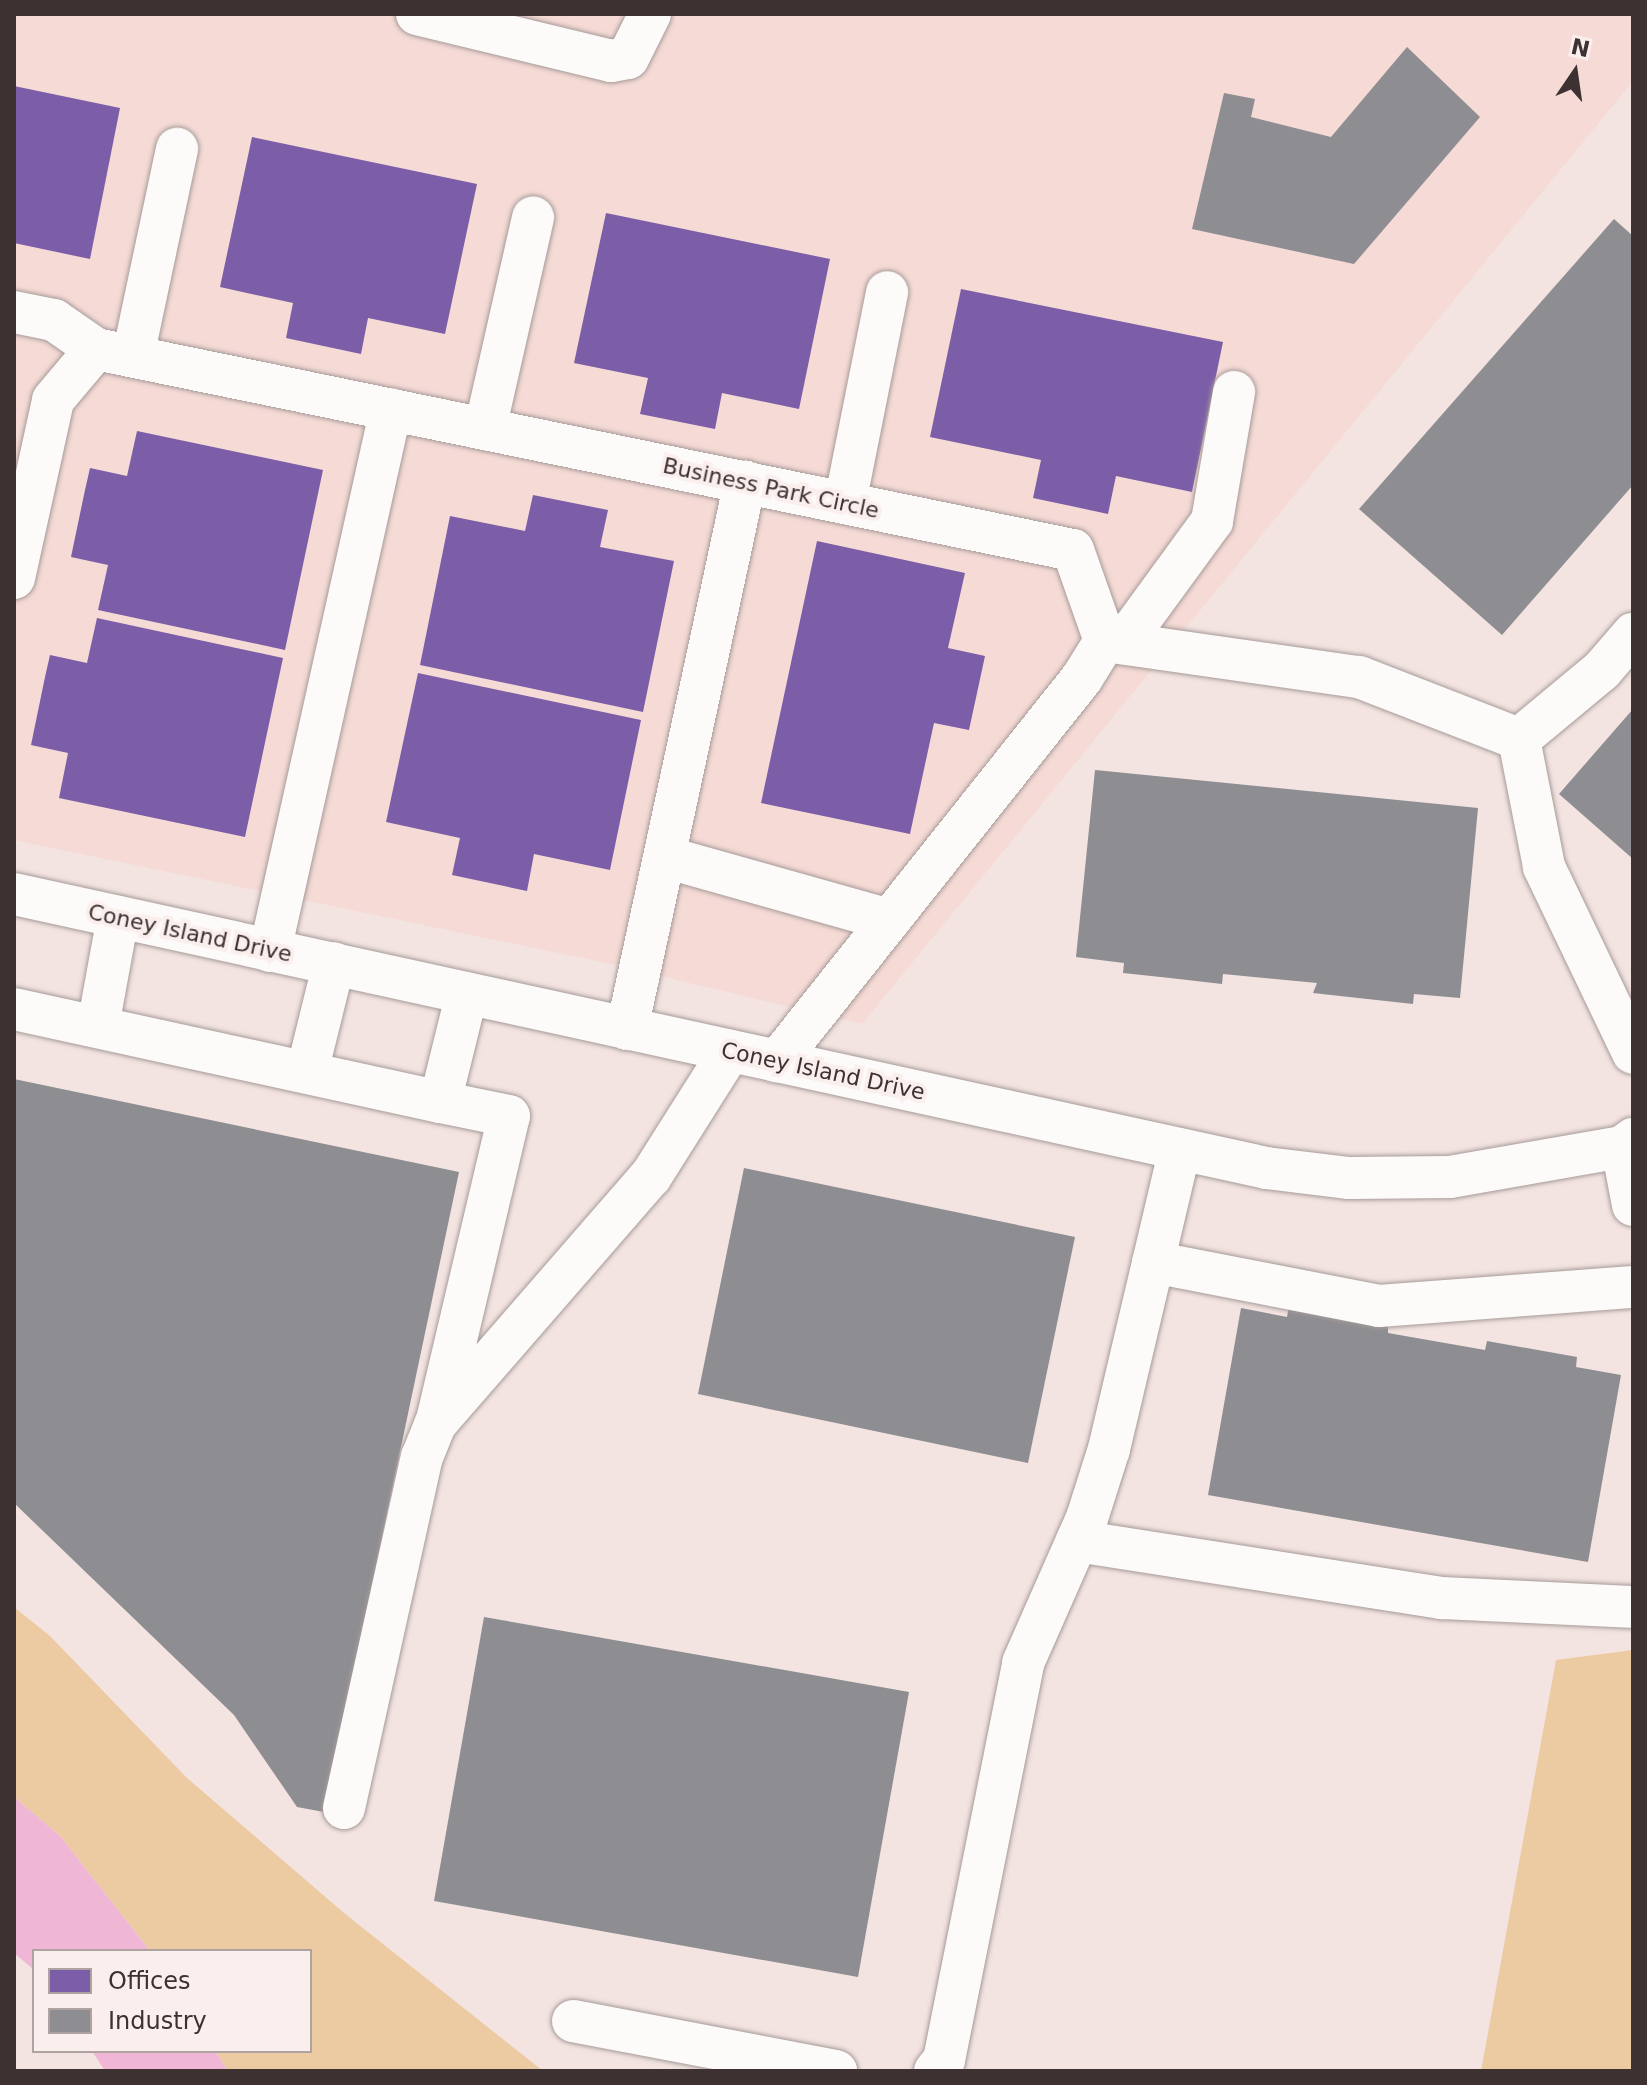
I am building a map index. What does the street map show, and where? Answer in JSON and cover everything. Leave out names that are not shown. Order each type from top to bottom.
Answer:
[{"type":"street","points":[[417,14],[611,61],[628,58],[650,14]]},
{"type":"street","points":[[14,578],[53,400],[114,353],[177,149]]},
{"type":"street","points":[[485,429],[533,217]]},
{"type":"street","points":[[845,503],[887,292]]},
{"type":"street","points":[[14,312],[54,320],[114,353]]},
{"type":"street","name":"Business Park Circle","points":[[114,353],[1073,550],[1114,642]]},
{"type":"street","points":[[777,1062],[1082,678],[1212,521],[1234,392]]},
{"type":"street","points":[[270,951],[391,409]]},
{"type":"street","points":[[627,1029],[745,482]]},
{"type":"street","points":[[1519,739],[1602,670],[1633,634]]},
{"type":"street","points":[[1114,642],[1359,677],[1519,739]]},
{"type":"street","points":[[1519,739],[1544,867],[1633,1053]]},
{"type":"street","points":[[665,857],[889,920]]},
{"type":"street","name":"Coney Island Drive","points":[[14,894],[1266,1168],[1349,1178],[1450,1177],[1628,1143]]},
{"type":"street","points":[[98,1026],[118,917]]},
{"type":"street","points":[[307,1072],[334,963]]},
{"type":"street","points":[[440,1102],[467,993]]},
{"type":"street","points":[[14,1009],[509,1116],[436,1423],[422,1457],[344,1808]]},
{"type":"street","points":[[436,1423],[651,1176],[730,1051]]},
{"type":"street","points":[[1628,1143],[1633,1205]]},
{"type":"street","points":[[935,2071],[944,2060],[1023,1663],[1077,1541],[1127,1383],[1180,1149]]},
{"type":"street","points":[[1153,1262],[1379,1306],[1633,1287]]},
{"type":"street","points":[[1077,1541],[1442,1598],[1632,1597]]},
{"type":"street","points":[[573,2021],[836,2071]]},
{"type":"shaded area","points":[[14,14],[1633,14],[1633,81],[862,1024],[602,962],[14,840]]},
{"type":"shaded area","points":[[14,1607],[50,1636],[187,1778],[344,1913],[543,2071],[228,2071],[216,2053],[312,2053],[312,1949],[148,1949],[60,1836],[14,1797]]},
{"type":"shaded area","points":[[1633,1650],[1633,2071],[1481,2071],[1556,1660]]},
{"type":"shaded area","points":[[14,1797],[60,1836],[148,1949],[32,1949],[32,1968],[14,1953]]},
{"type":"shaded area","points":[[93,2053],[216,2053],[228,2071],[105,2071]]},
{"type":"building: Offices","points":[[14,86],[120,108],[90,259],[14,243]]},
{"type":"building: Offices","points":[[252,137],[477,184],[445,334],[368,318],[361,354],[286,338],[293,303],[220,287]]},
{"type":"building: Offices","points":[[606,213],[830,259],[799,409],[722,393],[715,429],[640,414],[648,378],[574,363]]},
{"type":"building: Offices","points":[[961,289],[1223,342],[1192,492],[1116,476],[1108,514],[1033,498],[1041,460],[930,437]]},
{"type":"building: Offices","points":[[137,431],[323,470],[285,650],[98,610],[108,565],[71,557],[85,490],[90,468],[127,476]]},
{"type":"building: Offices","points":[[533,495],[608,510],[600,547],[674,561],[643,712],[420,665],[450,516],[525,531]]},
{"type":"building: Offices","points":[[817,541],[965,573],[948,648],[985,656],[969,730],[934,723],[910,834],[761,803]]},
{"type":"building: Offices","points":[[97,618],[283,658],[245,837],[59,798],[68,753],[31,745],[45,677],[50,655],[87,663]]},
{"type":"building: Offices","points":[[418,673],[641,720],[610,870],[534,854],[527,891],[452,875],[460,838],[386,822]]},
{"type":"building: Industry","points":[[1407,47],[1480,117],[1354,264],[1192,229],[1224,93],[1255,99],[1251,117],[1331,137]]},
{"type":"building: Industry","points":[[1614,219],[1633,236],[1633,485],[1502,635],[1359,509]]},
{"type":"building: Industry","points":[[1633,709],[1633,859],[1559,794]]},
{"type":"building: Industry","points":[[1095,770],[1478,808],[1460,998],[1414,994],[1413,1004],[1313,993],[1317,983],[1223,974],[1222,984],[1123,973],[1124,963],[1076,957]]},
{"type":"building: Industry","points":[[14,1079],[459,1172],[324,1812],[297,1807],[234,1715],[14,1503]]},
{"type":"building: Industry","points":[[744,1168],[1075,1237],[1028,1463],[698,1394]]},
{"type":"building: Industry","points":[[1289,1306],[1388,1324],[1388,1333],[1485,1350],[1487,1341],[1577,1357],[1576,1367],[1621,1375],[1588,1562],[1208,1495],[1241,1308],[1287,1317]]},
{"type":"building: Industry","points":[[484,1617],[909,1692],[858,1977],[434,1901]]}]
